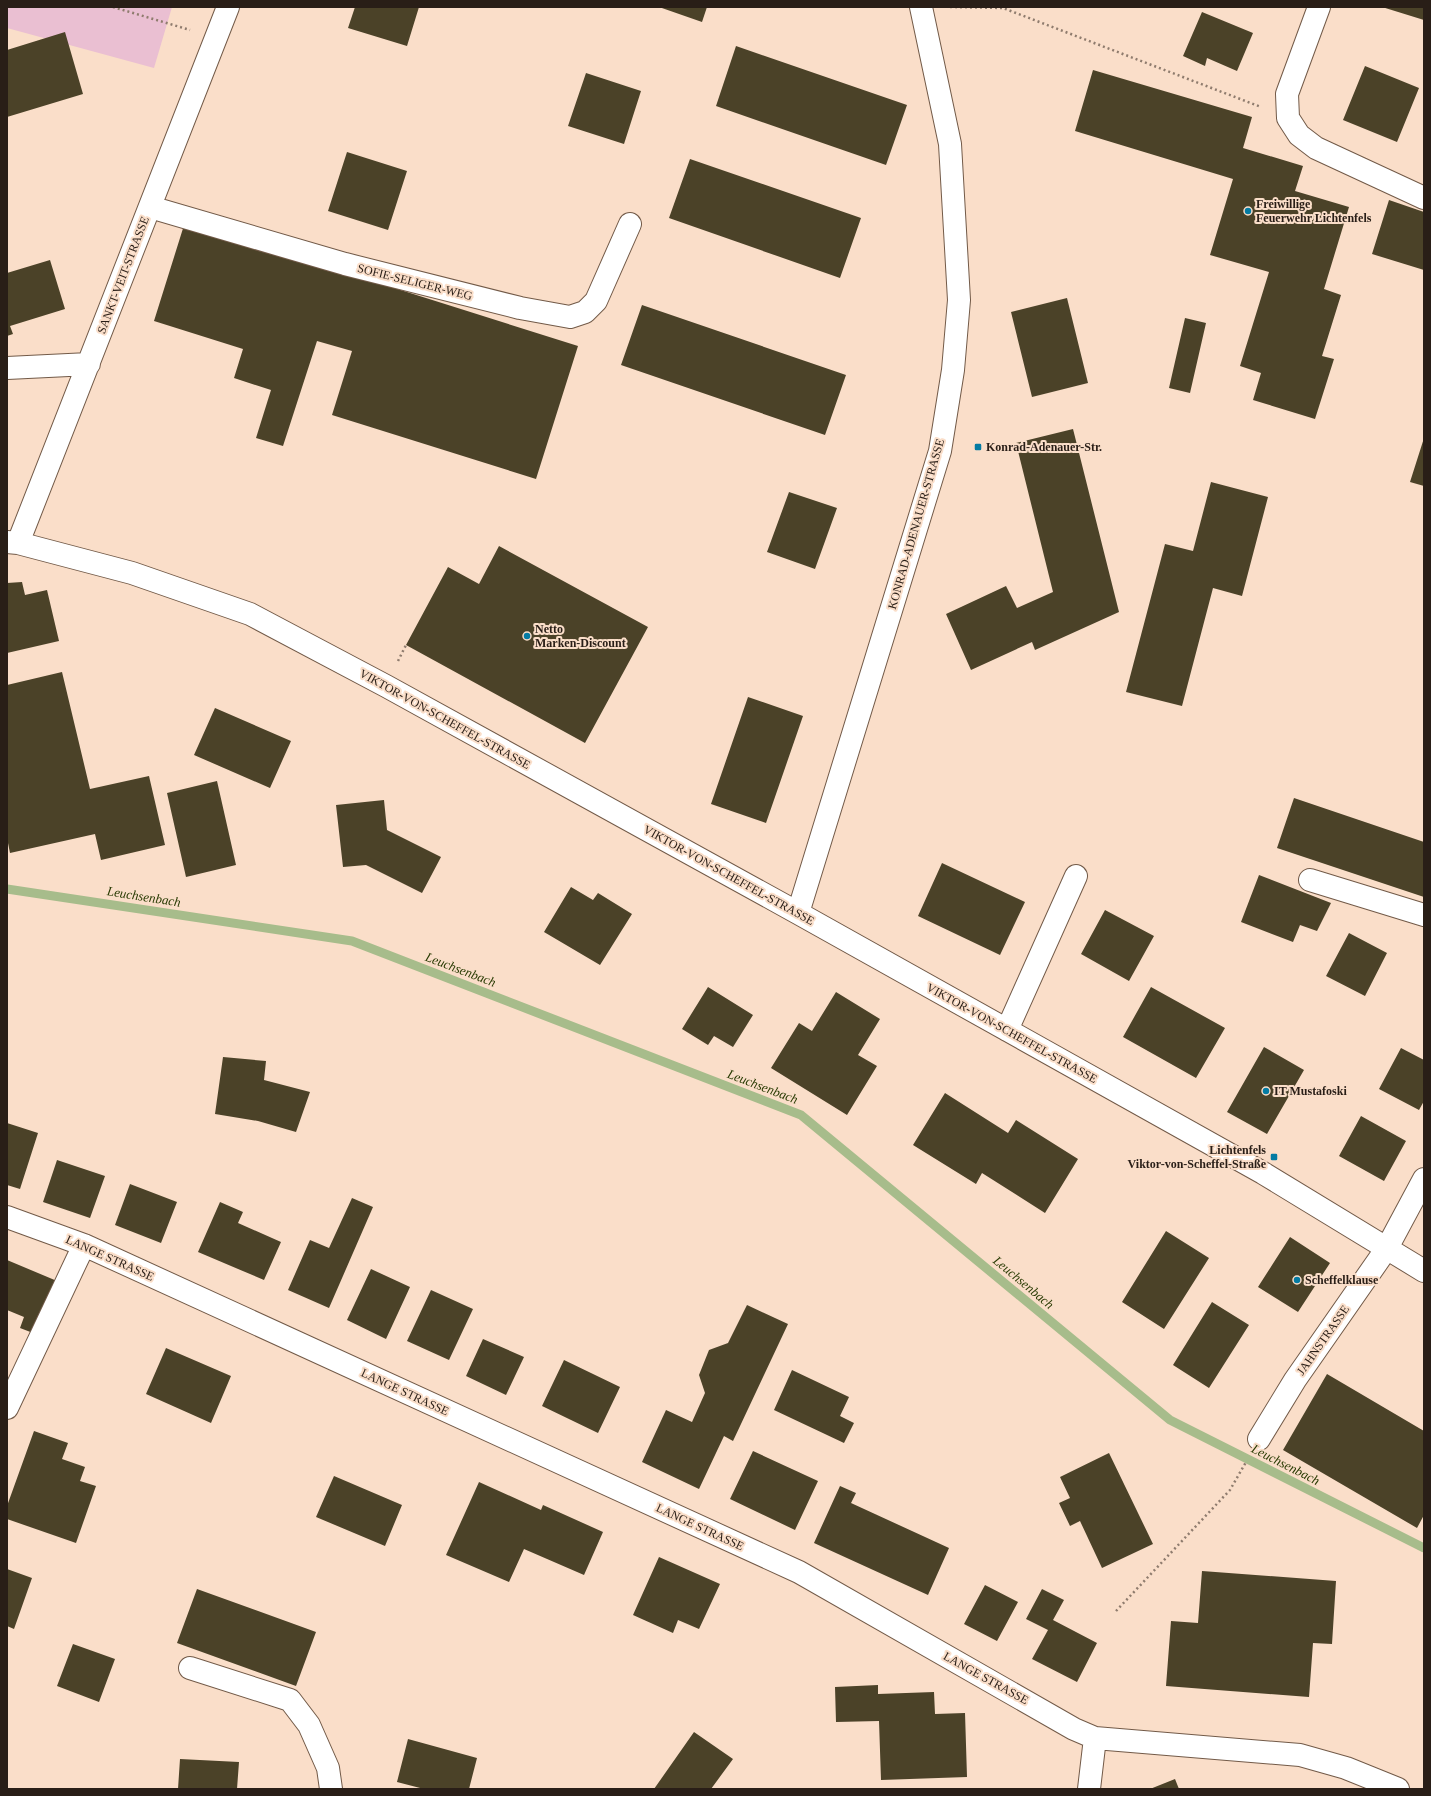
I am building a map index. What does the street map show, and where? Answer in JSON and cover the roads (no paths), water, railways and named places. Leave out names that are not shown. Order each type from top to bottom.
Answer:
[{"type":"street","name":"SANKT-VEIT-STRASSE","points":[[13,543],[89,364],[228,7]]},
{"type":"street","name":"KONRAD-ADENAUER-STRASSE","points":[[798,913],[940,451],[953,370],[959,300],[950,144],[921,7]]},
{"type":"street","points":[[1319,7],[1287,94],[1288,118],[1299,135],[1316,148],[1424,198]]},
{"type":"street","name":"SOFIE-SELIGER-WEG","points":[[150,207],[345,264],[520,308],[570,317],[585,312],[596,301],[630,224]]},
{"type":"street","points":[[7,368],[89,364]]},
{"type":"street","name":"VIKTOR-VON-SCHEFFEL-STRASSE","points":[[13,543],[132,573],[250,614],[400,693],[1008,1030],[1262,1173],[1424,1271]]},
{"type":"street","points":[[1008,1030],[1076,876]]},
{"type":"street","points":[[1310,880],[1424,915]]},
{"type":"street","name":"JAHNSTRASSE","points":[[1259,1439],[1295,1380],[1388,1248],[1424,1179]]},
{"type":"street","name":"LANGE STRASSE","points":[[7,1217],[84,1245],[799,1572],[1074,1728],[1095,1738],[1300,1754],[1346,1768],[1398,1789]]},
{"type":"street","points":[[7,1408],[84,1245]]},
{"type":"street","points":[[190,1668],[290,1700],[312,1732],[328,1768],[331,1789]]},
{"type":"street","points":[[1089,1789],[1095,1738]]},
{"type":"waterway","name":"Leuchsenbach","points":[[7,889],[352,941],[801,1115],[1170,1420],[1424,1548]]},
{"type":"place","name":"Freiwillige Feuerwehr Lichtenfels","points":[[1248,211]]},
{"type":"place","name":"Konrad-Adenauer-Str.","points":[[978,447]]},
{"type":"place","name":"Netto Marken-Discount","points":[[527,636]]},
{"type":"place","name":"IT Mustafoski","points":[[1266,1091]]},
{"type":"place","name":"Lichtenfels Viktor-von-Scheffel-Straße","points":[[1274,1157]]},
{"type":"place","name":"Scheffelklause","points":[[1297,1280]]}]
